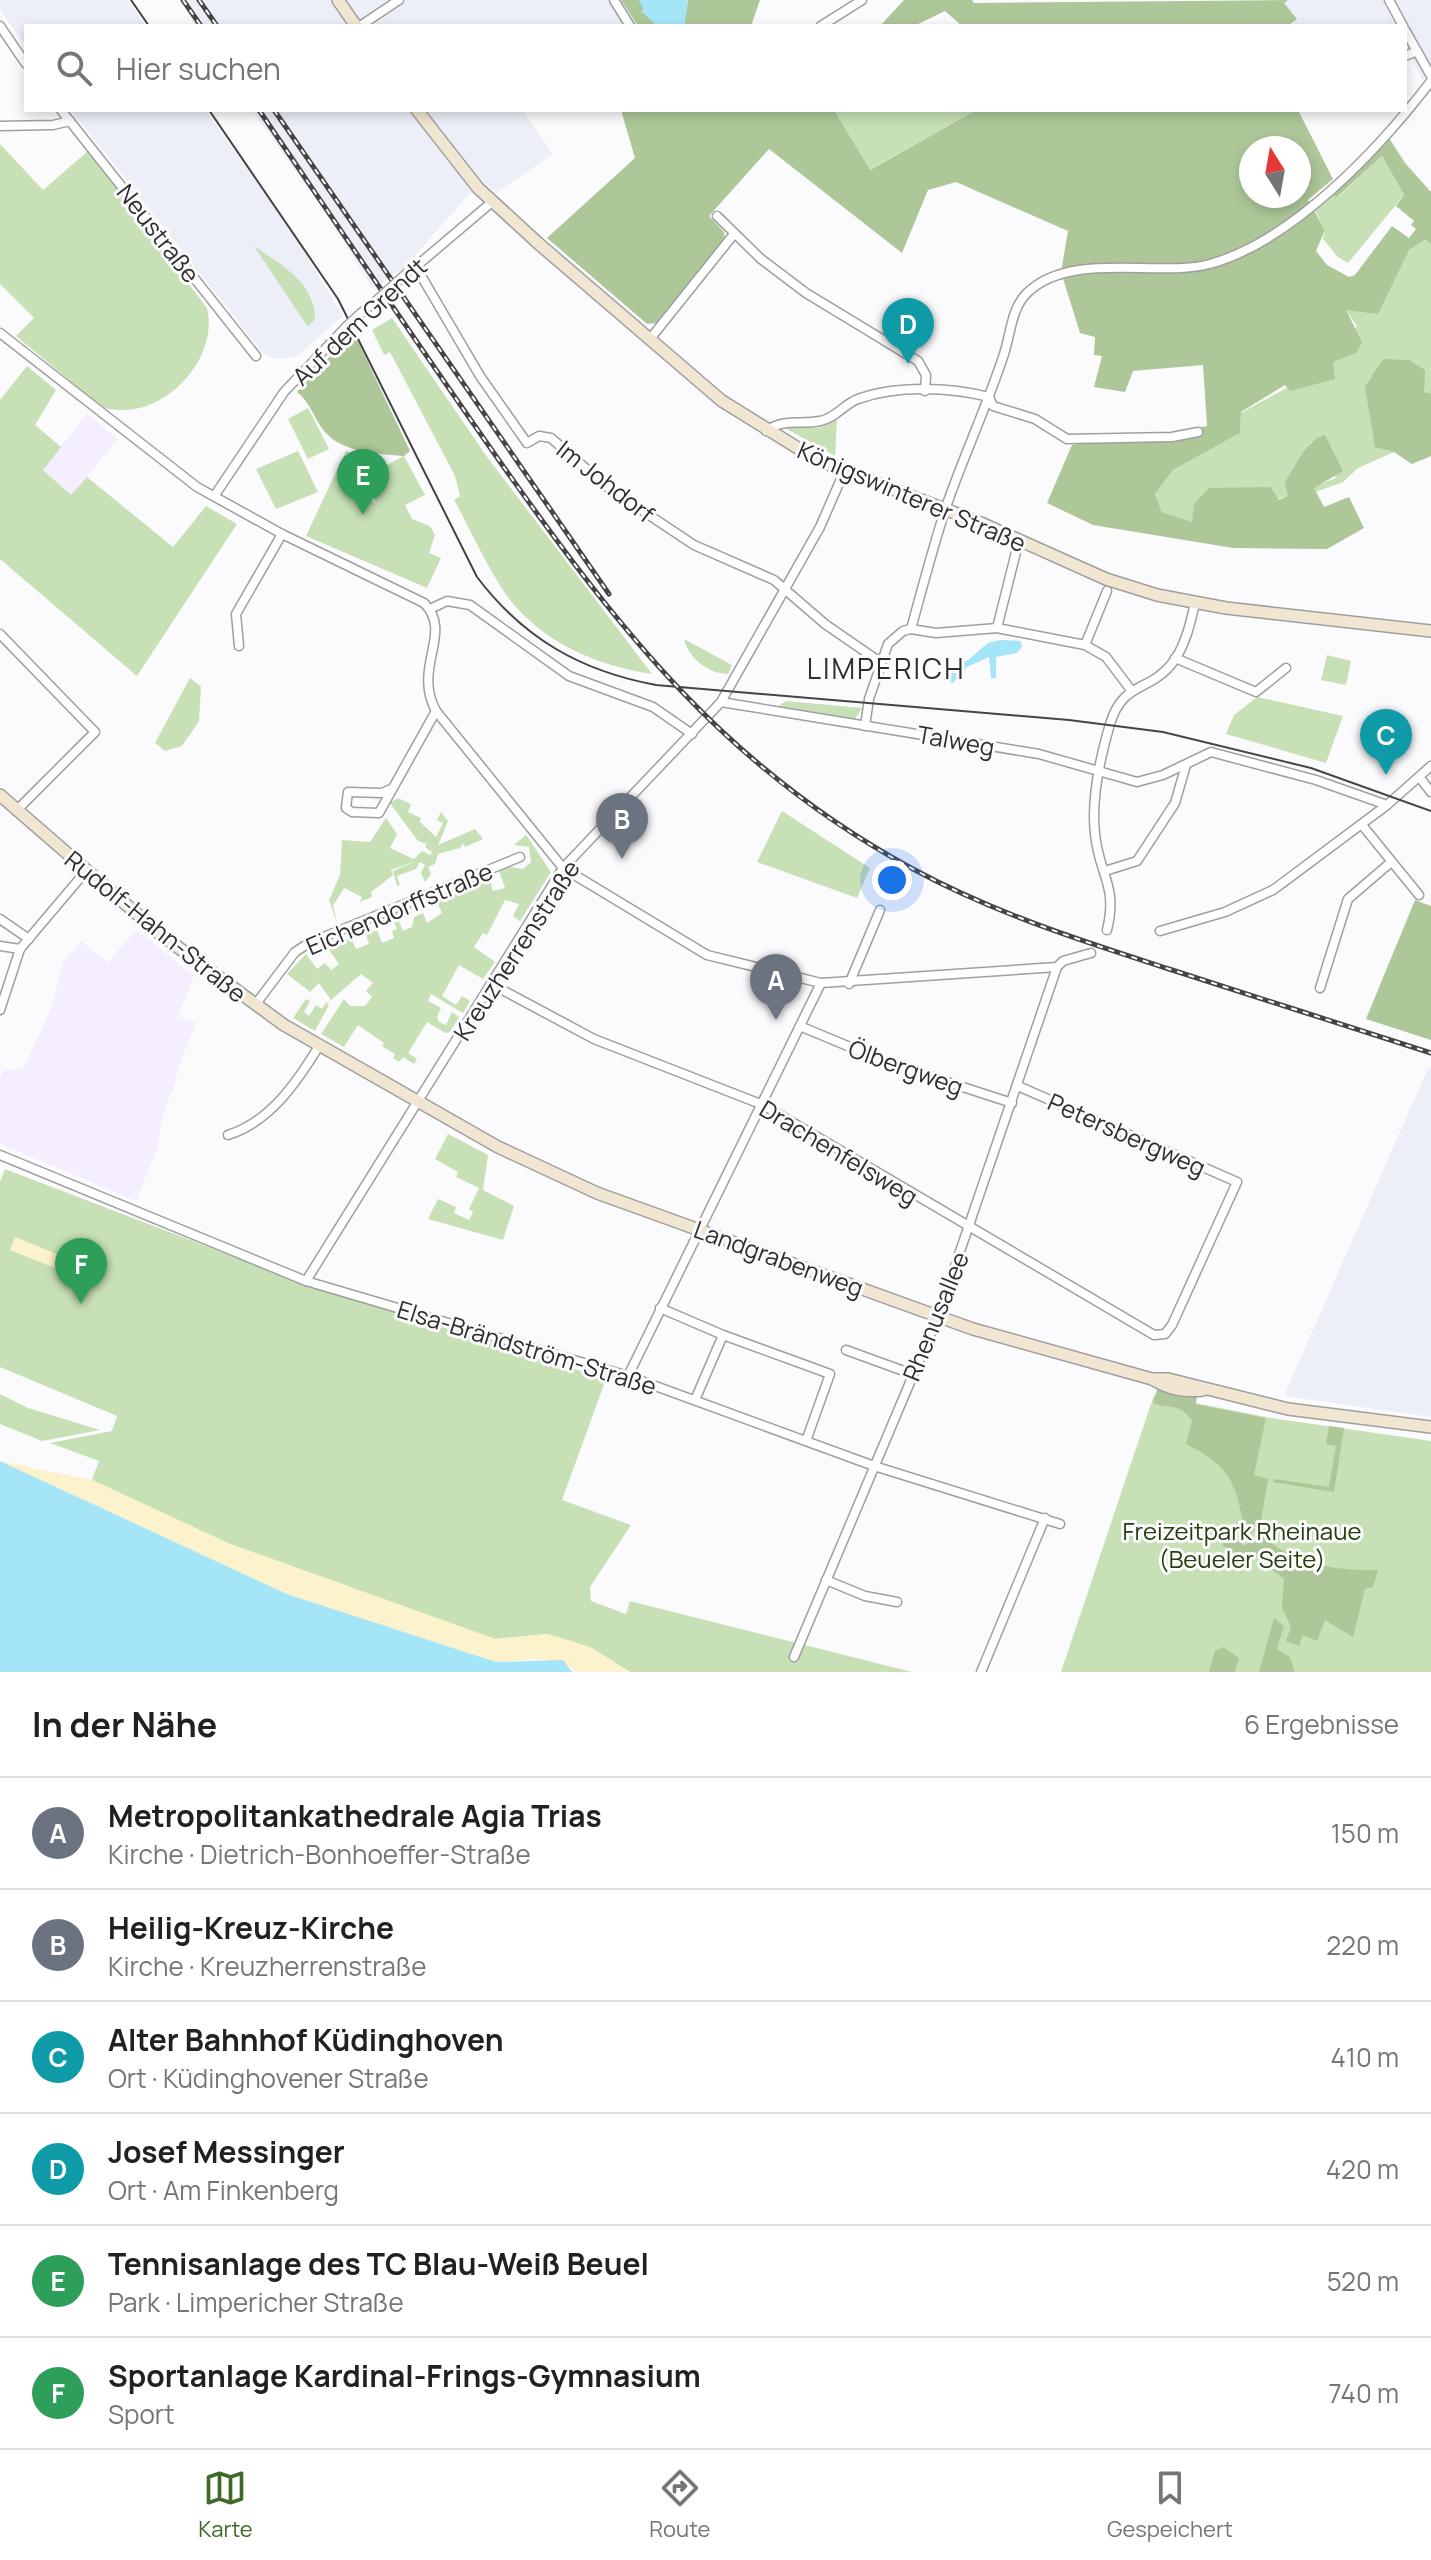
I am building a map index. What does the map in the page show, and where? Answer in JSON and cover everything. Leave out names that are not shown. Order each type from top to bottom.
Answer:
[{"type":"street","points":[[338,0],[356,24]]},
{"type":"street","points":[[361,24],[399,0]]},
{"type":"street","points":[[614,0],[629,24]]},
{"type":"street","points":[[824,24],[862,0]]},
{"type":"street","points":[[1389,0],[1402,24]]},
{"type":"street","points":[[0,26],[24,61]]},
{"type":"street","points":[[1407,33],[1431,78],[1407,108]]},
{"type":"street","points":[[1407,55],[1417,51]]},
{"type":"street","name":"Neustraße","points":[[63,112],[256,356]]},
{"type":"street","name":"Königswinterer Straße","points":[[418,112],[455,161],[492,202],[722,401],[766,431],[844,472],[945,509],[1106,579],[1195,603],[1431,631]]},
{"type":"street","points":[[911,629],[945,509],[989,397],[1016,308],[1034,287],[1057,277],[1107,266],[1183,268],[1207,264],[1253,247],[1302,213],[1386,135],[1404,112]]},
{"type":"street","points":[[0,126],[53,125],[70,121]]},
{"type":"street","name":"Auf dem Grendt","points":[[215,495],[284,392],[360,314],[492,202]]},
{"type":"street","points":[[717,216],[734,234],[806,293],[918,361],[926,375],[925,391]]},
{"type":"street","points":[[650,339],[734,234]]},
{"type":"street","name":"Im Johdorf","points":[[412,269],[527,443],[539,436],[551,438],[607,487],[694,545],[784,588]]},
{"type":"street","points":[[0,333],[176,473],[282,534],[407,593],[430,609],[436,629],[426,687],[436,711],[563,868],[707,955],[821,983],[849,984],[1057,967],[1063,961],[1091,953]]},
{"type":"street","points":[[766,431],[781,422],[823,420],[855,400],[877,394],[959,390],[989,397]]},
{"type":"street","points":[[989,397],[993,406],[1035,419],[1067,439],[1172,437],[1198,432]]},
{"type":"street","name":"Kreuzherrenstraße","points":[[306,1281],[419,1104],[563,868],[721,702],[820,527],[844,472]]},
{"type":"street","points":[[239,646],[236,614],[282,534]]},
{"type":"street","points":[[997,628],[1019,540]]},
{"type":"street","points":[[784,588],[825,624],[880,662]]},
{"type":"street","points":[[1085,645],[1107,591]]},
{"type":"street","points":[[430,609],[447,601],[470,605],[569,676],[653,707],[692,734]]},
{"type":"street","points":[[1107,930],[1113,903],[1095,836],[1100,772],[1112,720],[1131,690],[1158,675],[1175,658],[1187,633],[1195,603]]},
{"type":"street","points":[[865,726],[880,662],[893,638],[911,629],[936,633],[997,628],[1085,645],[1106,657],[1131,690]]},
{"type":"street","points":[[0,634],[95,732],[16,811]]},
{"type":"street","points":[[1175,658],[1243,690],[1256,692],[1286,668]]},
{"type":"street","name":"Talweg","points":[[721,702],[1039,754],[1137,782],[1186,765],[1211,752],[1276,768],[1387,805]]},
{"type":"street","points":[[391,789],[382,793],[348,792],[346,808],[352,812],[379,813],[436,711]]},
{"type":"street","points":[[1105,871],[1137,861],[1175,803],[1186,765]]},
{"type":"street","points":[[1160,931],[1225,912],[1273,890],[1362,825],[1431,766]]},
{"type":"street","points":[[1420,778],[1431,792]]},
{"type":"street","name":"Rudolf-Hahn-Straße","points":[[0,795],[160,934],[255,1005],[419,1104]]},
{"type":"street","points":[[1362,825],[1419,895]]},
{"type":"street","name":"Eichendorffstraße","points":[[255,1005],[295,952],[309,943],[520,857]]},
{"type":"street","points":[[1320,988],[1348,899],[1390,863]]},
{"type":"street","points":[[0,1010],[20,949],[86,871]]},
{"type":"street","points":[[849,984],[880,910]]},
{"type":"street","points":[[0,919],[29,939]]},
{"type":"street","points":[[0,946],[20,949]]},
{"type":"street","name":"Rhenusallee","points":[[794,1657],[938,1316],[1057,967]]},
{"type":"street","points":[[628,1376],[821,983]]},
{"type":"street","name":"Drachenfelsweg","points":[[493,985],[594,1039],[763,1105],[1154,1335],[1165,1334],[1172,1325]]},
{"type":"street","name":"Ölbergweg","points":[[802,1027],[886,1062],[1012,1103]]},
{"type":"street","points":[[228,1135],[243,1130],[281,1098],[319,1046]]},
{"type":"street","name":"Petersbergweg","points":[[1018,1086],[1237,1182],[1172,1325]]},
{"type":"street","name":"Landgrabenweg","points":[[419,1104],[559,1178],[1034,1348],[1152,1379],[1168,1379],[1288,1409],[1431,1427]]},
{"type":"street","name":"Elsa-Brändström-Straße","points":[[0,1155],[306,1281],[628,1376],[874,1466],[1060,1524]]},
{"type":"street","points":[[660,1308],[830,1374],[806,1441]]},
{"type":"street","points":[[695,1400],[723,1335]]},
{"type":"street","points":[[846,1350],[912,1374]]},
{"type":"street","points":[[981,1672],[1045,1518]]},
{"type":"street","points":[[826,1580],[865,1596],[897,1602]]},
{"type":"shaded area","points":[[0,0],[127,0],[145,24],[24,24],[24,43],[0,10]]},
{"type":"shaded area","points":[[179,0],[621,0],[637,24],[195,24]]},
{"type":"shaded area","points":[[1288,0],[1431,0],[1431,68],[1423,80],[1407,52],[1407,24],[1290,24],[1296,19],[1284,3]]},
{"type":"shaded area","points":[[73,112],[206,112],[293,233],[343,316],[296,357],[276,359],[263,353]],"holes":[[[256,248],[291,272],[311,295],[315,311],[309,327]]]},
{"type":"shaded area","points":[[253,112],[528,112],[525,114],[553,154],[496,193],[485,183],[468,195],[405,267],[373,289],[327,215]]},
{"type":"shaded area","points":[[87,414],[118,439],[71,495],[43,469]]},
{"type":"shaded area","points":[[136,929],[194,976],[178,1016],[196,1023],[165,1107],[157,1149],[136,1201],[0,1144],[0,1078],[4,1070],[24,1068],[52,1006],[63,963],[81,941],[108,963]]},
{"type":"shaded area","points":[[1428,1068],[1431,1068],[1431,1417],[1284,1396]]},
{"type":"green space","points":[[621,0],[639,0],[644,9],[642,11],[655,24],[637,24]]},
{"type":"green space","points":[[688,0],[760,0],[752,24],[684,24]]},
{"type":"green space","points":[[904,0],[972,0],[974,3],[1288,0],[1284,3],[1297,19],[1290,24],[960,24],[945,11],[918,24],[882,24]]},
{"type":"green space","points":[[622,112],[835,112],[870,170],[972,112],[1299,112],[1333,179],[1311,197],[1311,136],[1239,136],[1239,208],[1311,208],[1311,205],[1325,230],[1316,251],[1327,265],[1349,277],[1355,275],[1392,226],[1409,238],[1416,229],[1411,225],[1414,221],[1396,206],[1404,195],[1382,156],[1336,198],[1330,191],[1389,138],[1405,163],[1431,192],[1431,244],[1425,240],[1409,250],[1378,314],[1346,310],[1362,342],[1356,353],[1333,362],[1335,379],[1290,391],[1285,385],[1241,412],[1240,433],[1173,470],[1155,494],[1162,512],[1192,522],[1194,504],[1209,488],[1270,487],[1279,500],[1288,496],[1285,483],[1302,454],[1313,441],[1325,435],[1343,471],[1314,488],[1324,507],[1349,497],[1364,528],[1327,549],[1233,548],[1093,525],[1047,503],[1072,445],[1110,439],[1181,439],[1196,435],[1195,428],[1207,426],[1203,365],[1133,371],[1125,392],[1094,387],[1102,356],[1094,355],[1095,337],[1080,333],[1061,272],[1068,231],[956,182],[928,190],[902,253],[769,149],[709,216],[724,232],[725,239],[658,323],[647,324],[547,238],[635,158]]},
{"type":"green space","points":[[835,112],[972,112],[869,170]]},
{"type":"green space","points":[[0,144],[43,190],[88,151],[207,308],[208,329],[204,349],[180,385],[163,398],[143,407],[123,410],[102,407],[16,336],[34,318],[0,284]]},
{"type":"green space","points":[[1382,156],[1404,195],[1348,263],[1338,257],[1323,239],[1325,230],[1313,207],[1330,191],[1337,198]]},
{"type":"green space","points":[[1425,240],[1431,244],[1431,393],[1424,392],[1394,452],[1358,468],[1343,482],[1316,492],[1313,487],[1336,478],[1312,441],[1292,468],[1289,496],[1193,523],[1162,512],[1155,494],[1173,470],[1240,433],[1241,413],[1333,362],[1357,326],[1345,309],[1394,276],[1409,250]]},
{"type":"green space","points":[[254,246],[295,276],[310,295],[315,319],[308,327]]},
{"type":"green space","points":[[392,318],[487,457],[652,674],[596,660],[561,643],[530,621],[508,597],[454,500],[460,496],[455,476],[390,352],[384,355],[372,330]]},
{"type":"green space","points":[[353,331],[410,451],[404,456],[342,445],[326,433],[297,392]]},
{"type":"green space","points":[[1383,359],[1409,360],[1425,370],[1424,392],[1431,393],[1431,456],[1412,464],[1394,452],[1375,447],[1365,387]]},
{"type":"green space","points":[[27,366],[56,390],[35,425],[61,447],[43,470],[71,495],[87,477],[173,547],[206,506],[237,524],[137,676],[0,559],[0,400]]},
{"type":"green space","points":[[308,408],[329,449],[308,459],[288,419]]},
{"type":"green space","points":[[837,420],[835,456],[785,428],[818,428]]},
{"type":"green space","points":[[298,451],[318,492],[276,509],[256,469]]},
{"type":"green space","points":[[346,451],[364,459],[348,489],[376,503],[360,471],[382,460],[385,466],[404,456],[425,495],[405,505],[412,519],[430,526],[435,535],[429,553],[441,558],[427,588],[306,536]]},
{"type":"green space","points":[[684,639],[732,665],[728,674],[700,664]]},
{"type":"green space","points":[[1327,655],[1351,661],[1346,685],[1321,680]]},
{"type":"green space","points":[[190,678],[201,687],[199,721],[182,746],[165,751],[155,743]]},
{"type":"green space","points":[[1257,697],[1343,716],[1326,763],[1226,734],[1234,715]]},
{"type":"green space","points":[[786,701],[862,708],[855,719],[777,707]]},
{"type":"green space","points":[[398,798],[411,804],[408,812],[421,818],[420,822],[436,837],[443,823],[437,820],[441,812],[448,821],[438,845],[475,829],[483,839],[465,847],[463,843],[460,848],[438,854],[435,864],[428,867],[431,874],[425,882],[421,873],[425,865],[420,862],[416,869],[397,876],[400,885],[397,886],[393,871],[416,861],[391,870],[386,859],[393,875],[371,892],[372,897],[360,902],[362,897],[344,888],[333,906],[338,926],[329,900],[340,875],[342,840],[370,842],[386,818],[397,834],[390,848],[414,859],[422,851],[430,855],[432,852],[425,847],[427,844],[418,841],[390,803]]},
{"type":"green space","points":[[782,811],[870,868],[857,898],[757,862]]},
{"type":"green space","points":[[526,835],[551,872],[520,921],[513,916],[519,904],[505,900],[487,935],[483,933],[474,947],[495,962],[483,979],[459,965],[442,996],[456,1005],[462,996],[470,1001],[463,1013],[431,994],[428,1001],[441,1008],[437,1017],[439,1022],[446,1025],[452,1012],[459,1017],[450,1032],[445,1033],[427,1022],[408,1053],[417,1059],[414,1064],[403,1057],[399,1062],[393,1058],[395,1054],[382,1046],[384,1043],[358,1025],[344,1047],[321,1034],[344,999],[350,1006],[365,1006],[372,997],[366,991],[373,983],[361,974],[331,1000],[319,983],[310,992],[287,974],[306,954],[317,969],[325,963],[331,970],[339,964],[329,950],[335,947],[335,938],[343,934],[345,940],[351,938],[356,949],[369,944],[366,935],[375,931],[372,922],[386,917],[389,923],[376,928],[382,943],[394,938],[392,931],[397,929],[391,915],[410,907],[412,913],[398,919],[403,931],[412,927],[414,917],[423,913],[427,923],[442,913],[437,902],[430,904],[428,900],[489,875],[493,891],[505,888],[499,871],[511,867],[523,869],[531,862],[529,847],[514,845]]},
{"type":"green space","points":[[1415,900],[1431,906],[1431,1040],[1366,1019]]},
{"type":"green space","points":[[306,999],[310,1001],[304,1012],[309,1016],[316,1005],[322,1009],[326,1002],[329,1005],[315,1031],[293,1018]]},
{"type":"green space","points":[[448,1134],[488,1155],[483,1190],[514,1206],[503,1240],[428,1219],[438,1199],[456,1207],[454,1213],[469,1220],[473,1212],[469,1209],[479,1188],[456,1177],[458,1172],[435,1159]]},
{"type":"green space","points":[[5,1169],[297,1281],[606,1379],[562,1500],[631,1525],[590,1587],[591,1601],[626,1614],[630,1601],[912,1672],[630,1672],[590,1647],[547,1634],[495,1639],[230,1544],[92,1480],[99,1461],[50,1443],[112,1431],[117,1416],[0,1367],[0,1182]]},
{"type":"green space","points":[[1158,1387],[1197,1396],[1196,1404],[1266,1418],[1254,1475],[1268,1479],[1260,1527],[1251,1533],[1244,1531],[1238,1500],[1229,1478],[1213,1460],[1186,1444],[1192,1421],[1188,1415],[1179,1409],[1153,1403]]},
{"type":"green space","points":[[0,1394],[28,1408],[100,1430],[42,1441],[0,1424]]},
{"type":"green space","name":"Freizeitpark Rheinaue (Beueler Seite)","points":[[1154,1395],[1271,1418],[1431,1441],[1431,1672],[1061,1672]]},
{"type":"green space","points":[[1329,1426],[1344,1428],[1334,1492],[1273,1482],[1274,1479],[1329,1487],[1336,1446],[1326,1444]]},
{"type":"green space","points":[[1227,1527],[1235,1527],[1243,1546],[1262,1536],[1302,1560],[1346,1569],[1378,1570],[1373,1587],[1365,1589],[1353,1637],[1325,1620],[1317,1641],[1303,1635],[1299,1646],[1286,1641],[1291,1627],[1282,1607],[1284,1579],[1256,1557],[1248,1562],[1222,1545]]},
{"type":"green space","points":[[1274,1618],[1284,1626],[1277,1649],[1290,1657],[1295,1672],[1259,1672]]},
{"type":"green space","points":[[1223,1647],[1239,1658],[1235,1672],[1209,1672],[1215,1651]]},
{"type":"sand","points":[[15,1237],[62,1256],[57,1269],[10,1250]]},
{"type":"sand","points":[[0,1461],[92,1480],[230,1544],[495,1639],[547,1634],[590,1647],[630,1672],[572,1672],[573,1668],[539,1659],[496,1662],[287,1594]]},
{"type":"water","points":[[639,0],[688,0],[684,24],[655,24],[641,11],[644,9]]},
{"type":"water","points":[[1021,641],[1022,647],[1017,653],[996,657],[996,678],[991,678],[989,657],[967,667],[953,683],[943,680],[943,671],[968,660],[988,643]]},
{"type":"water","points":[[0,1461],[287,1594],[496,1662],[563,1660],[572,1672],[0,1672]]},
{"type":"tram line","points":[[131,0],[148,24]]},
{"type":"tram line","points":[[210,112],[338,299],[477,577],[514,618],[556,649],[603,671],[656,685],[1069,720],[1163,732],[1311,768],[1431,811]]},
{"type":"railway","points":[[183,0],[200,24]]},
{"type":"railway","points":[[199,0],[216,24]]},
{"type":"railway","points":[[260,112],[472,422],[591,586],[683,693],[733,742],[788,787],[847,830],[913,869],[1007,913],[1104,948],[1431,1053]]},
{"type":"railway","points":[[275,112],[609,594]]},
{"type":"place","name":"Josef Messinger","points":[[908,364]]},
{"type":"place","name":"Tennisanlage des TC Blau-Weiß Beuel","points":[[363,515]]},
{"type":"place","name":"Alter Bahnhof Küdinghoven","points":[[1386,775]]},
{"type":"place","name":"Heilig-Kreuz-Kirche","points":[[622,859]]},
{"type":"place","name":"Metropolitankathedrale Agia Trias","points":[[776,1020]]},
{"type":"place","name":"Sportanlage Kardinal-Frings-Gymnasium","points":[[81,1304]]},
{"type":"district","name":"LIMPERICH","points":[[886,668]]}]
